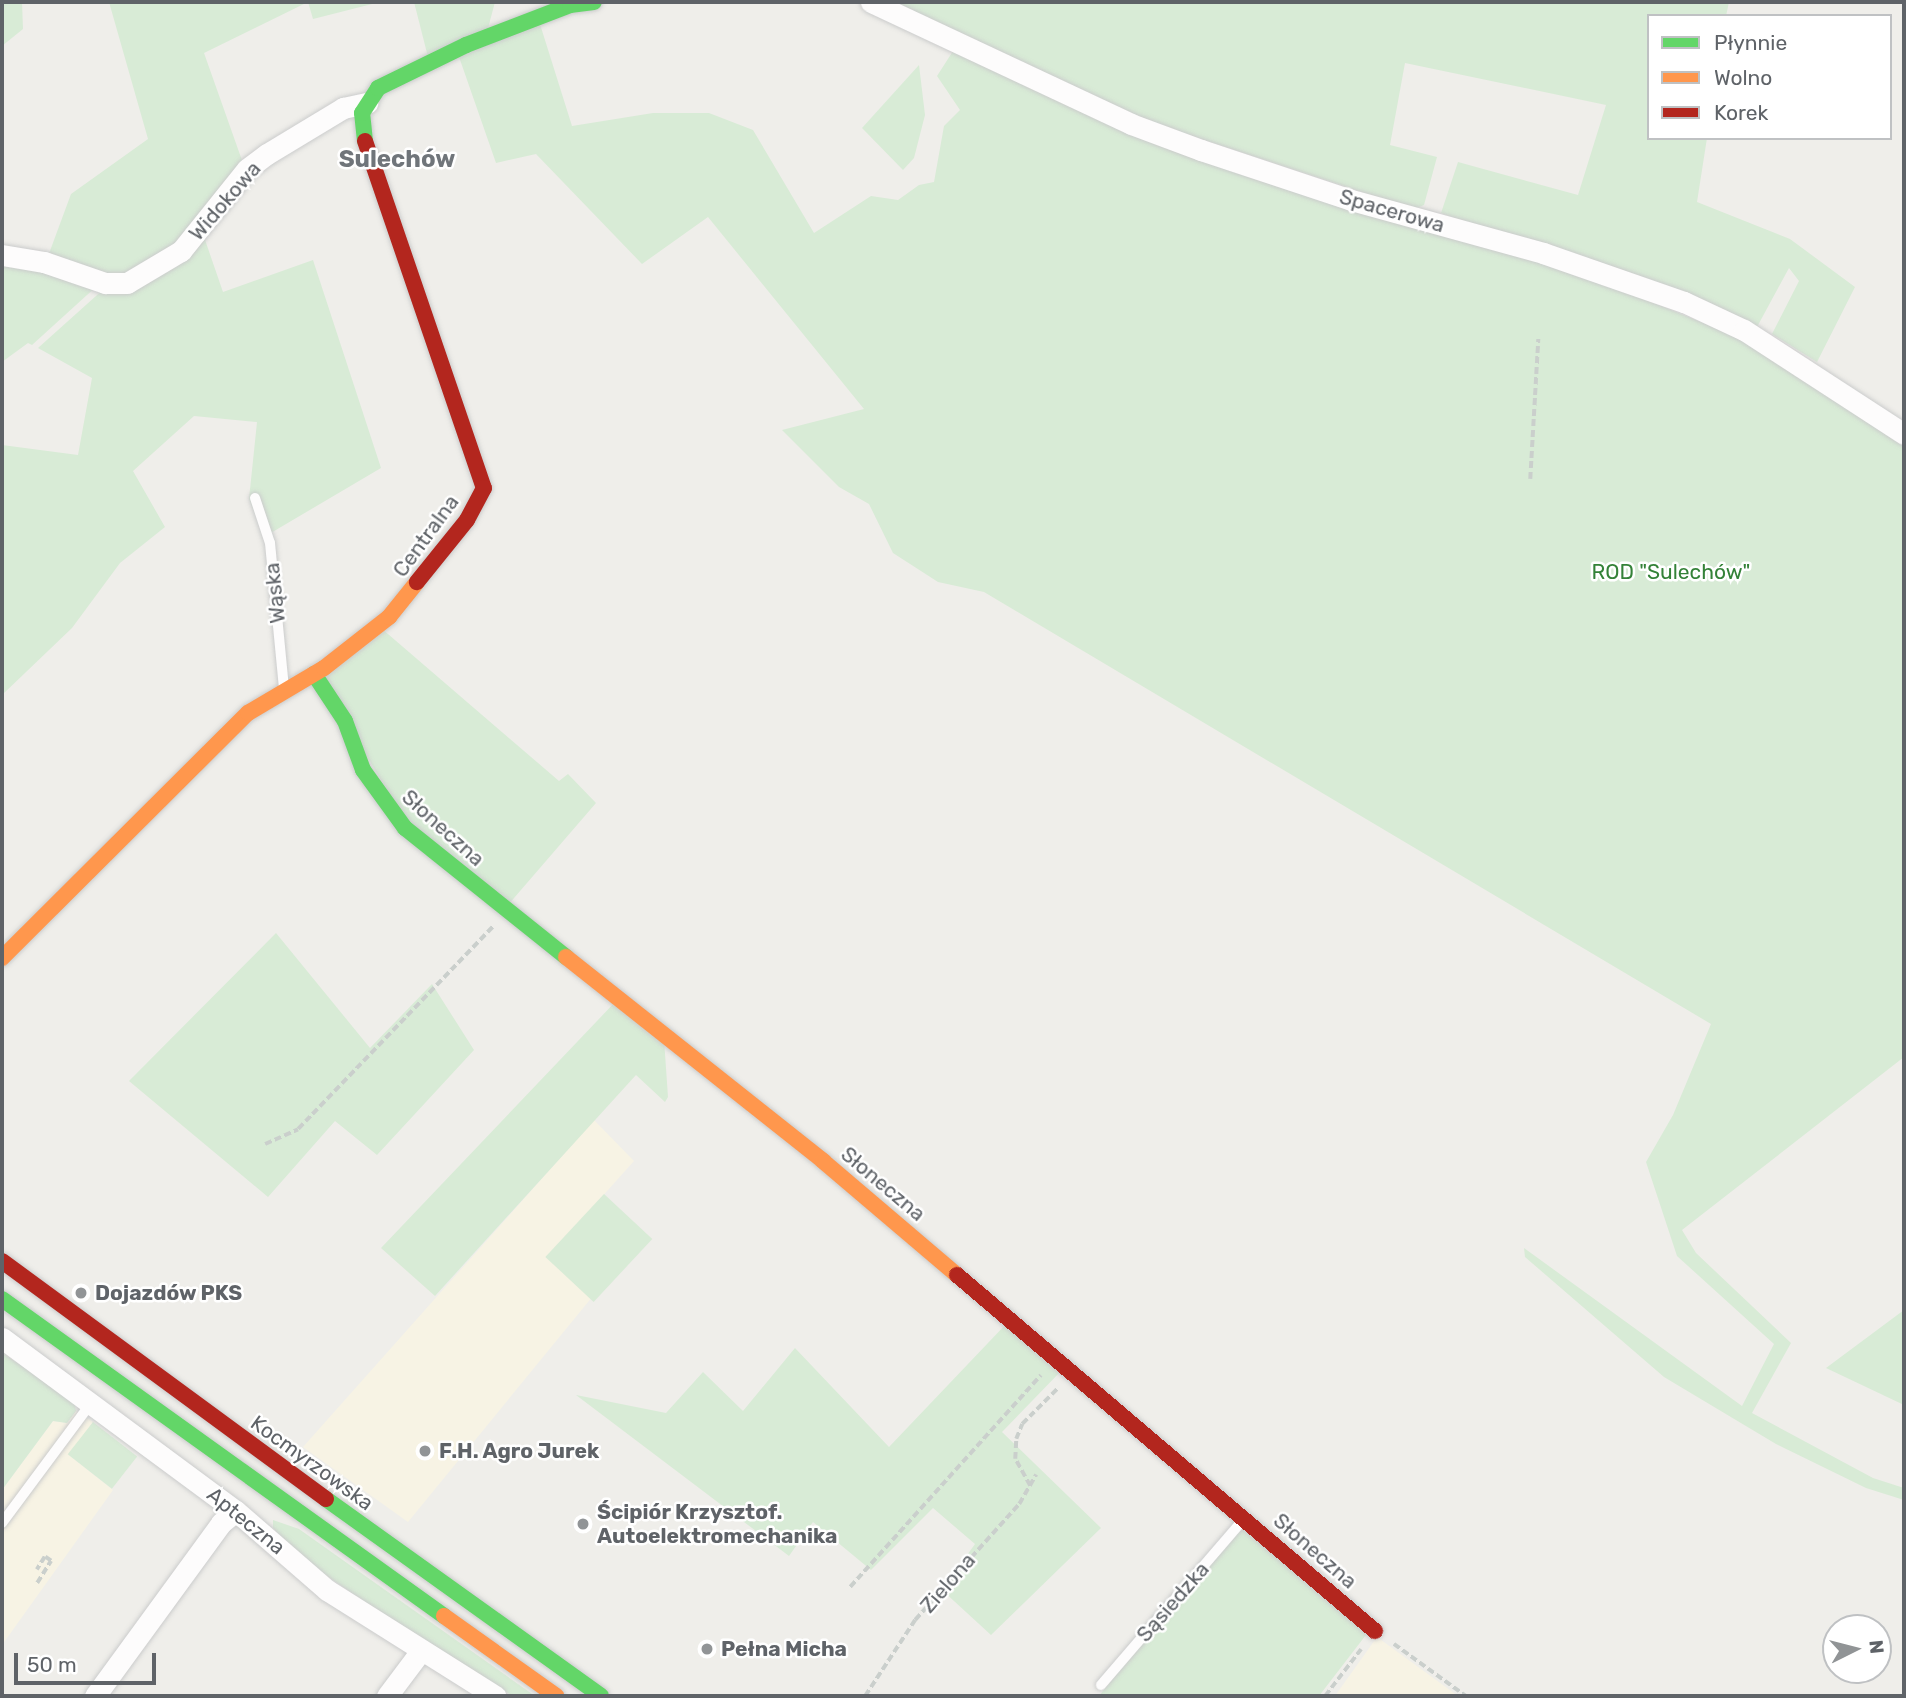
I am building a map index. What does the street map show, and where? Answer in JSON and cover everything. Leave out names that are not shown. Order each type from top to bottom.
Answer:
[{"type":"street","points":[[367,103],[378,88],[466,45],[570,5],[594,2]]},
{"type":"street","name":"Spacerowa","points":[[871,2],[1131,124],[1201,150],[1351,200],[1543,253],[1684,302],[1744,330],[1904,434]]},
{"type":"street","name":"Widokowa","points":[[2,255],[44,262],[105,283],[127,283],[157,269],[181,251],[247,169],[326,117],[367,103]]},
{"type":"street","name":"Centralna","points":[[2,958],[248,713],[313,674],[389,617],[441,558],[484,488],[376,178],[361,128],[367,103]]},
{"type":"street","name":"Słoneczna","points":[[313,674],[345,721],[363,770],[384,805],[405,828],[780,1126],[1075,1372],[1375,1631]]},
{"type":"street","name":"Kocmyrzowska","points":[[2,1261],[176,1392],[601,1696]]},
{"type":"street","points":[[2,1298],[556,1696]]},
{"type":"street","name":"Apteczna","points":[[2,1338],[236,1511],[327,1590],[420,1652],[495,1696]]},
{"type":"street","points":[[95,1696],[221,1522],[236,1511]]},
{"type":"street","points":[[387,1696],[420,1652]]},
{"type":"lane","name":"Wąska","points":[[255,498],[270,543],[284,691]]},
{"type":"lane","points":[[2,1523],[92,1402]]},
{"type":"lane","name":"Sąsiedzka","points":[[1101,1685],[1245,1518]]},
{"type":"path","points":[[1530,479],[1538,339]]},
{"type":"path","points":[[265,1144],[298,1129],[507,911]]},
{"type":"path","points":[[850,1587],[1057,1357]]},
{"type":"path","points":[[1030,1486],[1015,1460],[1018,1430],[1075,1372]]},
{"type":"path","name":"Zielona","points":[[865,1696],[915,1620],[1037,1475]]},
{"type":"path","points":[[37,1570],[46,1558],[51,1561],[37,1583]]},
{"type":"path","points":[[1325,1696],[1375,1631],[1466,1696]]},
{"type":"shaded area","points":[[594,1120],[634,1161],[547,1258],[593,1296],[408,1522],[303,1447]]},
{"type":"shaded area","points":[[76,1411],[93,1422],[69,1455],[113,1490],[2,1645],[2,1490],[53,1421],[67,1423]]},
{"type":"shaded area","points":[[1377,1637],[1458,1696],[1335,1696]]},
{"type":"green space","points":[[2,2],[22,2],[23,29],[2,46]]},
{"type":"green space","points":[[109,2],[308,2],[204,53],[244,166],[155,265],[106,279],[47,259],[71,194],[148,139]]},
{"type":"green space","points":[[308,2],[380,2],[313,19]]},
{"type":"green space","points":[[414,2],[495,2],[487,32],[428,57]]},
{"type":"green space","points":[[876,2],[1729,2],[1726,14],[1647,14],[1647,140],[1707,140],[1697,202],[1790,239],[1855,287],[1817,362],[1772,334],[1799,281],[1789,268],[1757,327],[1441,213],[1458,162],[1578,195],[1606,105],[1405,63],[1390,145],[1437,157],[1424,205],[1414,209],[1146,121]]},
{"type":"green space","name":"ROD \"Sulechów\"","points":[[539,21],[572,126],[653,113],[709,113],[753,130],[814,233],[871,196],[898,200],[919,185],[934,182],[944,126],[960,110],[937,76],[955,48],[1056,98],[1617,288],[1753,344],[1904,447],[1904,1057],[1682,1230],[1696,1253],[1791,1343],[1752,1413],[1873,1478],[1904,1488],[1904,1500],[1866,1488],[1776,1444],[1664,1377],[1525,1257],[1524,1248],[1742,1406],[1774,1344],[1677,1256],[1646,1162],[1673,1115],[1711,1024],[984,592],[938,582],[893,553],[869,504],[839,487],[782,430],[864,409],[708,217],[642,264],[536,154],[496,163],[458,54]]},
{"type":"green space","points":[[919,65],[925,115],[914,158],[903,170],[862,128]]},
{"type":"green space","points":[[203,234],[223,292],[313,260],[381,468],[264,537],[249,499],[257,422],[194,416],[133,471],[165,527],[120,563],[72,628],[2,695],[2,445],[78,455],[92,378],[38,348],[106,287]]},
{"type":"green space","points":[[2,259],[98,285],[32,345],[28,343],[2,362]]},
{"type":"green space","points":[[381,628],[559,781],[568,774],[596,803],[508,905],[408,825],[319,676]]},
{"type":"green space","points":[[276,933],[370,1048],[432,984],[474,1050],[377,1155],[335,1121],[268,1197],[129,1081]]},
{"type":"green space","points":[[617,1000],[664,1039],[668,1097],[665,1102],[636,1075],[435,1296],[381,1248]]},
{"type":"green space","points":[[604,1194],[652,1239],[594,1302],[545,1257]]},
{"type":"green space","points":[[1904,1310],[1904,1405],[1826,1368]]},
{"type":"green space","points":[[1007,1323],[1063,1369],[1002,1432],[1101,1528],[991,1635],[942,1590],[975,1544],[933,1508],[871,1570],[813,1522],[789,1556],[576,1395],[666,1413],[703,1372],[743,1411],[795,1348],[889,1447]]},
{"type":"green space","points":[[2,1353],[74,1400],[76,1411],[67,1423],[53,1421],[2,1490]]},
{"type":"green space","points":[[93,1422],[137,1456],[112,1489],[68,1454]]},
{"type":"green space","points":[[273,1520],[299,1529],[535,1696],[513,1696],[427,1644],[305,1561],[273,1528]]},
{"type":"green space","points":[[1240,1521],[1369,1631],[1319,1696],[1099,1696]]},
{"type":"traffic: fast","points":[[365,141],[362,113],[378,88],[466,45],[570,5],[594,2]]},
{"type":"traffic: fast","points":[[314,674],[345,721],[363,770],[405,828],[566,957]]},
{"type":"traffic: fast","points":[[2,1299],[444,1616]]},
{"type":"traffic: fast","points":[[326,1499],[601,1696]]},
{"type":"traffic: slow","points":[[2,958],[248,713],[324,668],[389,617],[417,582]]},
{"type":"traffic: slow","points":[[566,957],[823,1161],[957,1275]]},
{"type":"traffic: slow","points":[[444,1616],[556,1696]]},
{"type":"traffic: jam","points":[[365,141],[484,488],[467,520],[417,582]]},
{"type":"traffic: jam","points":[[2,1261],[326,1499]]},
{"type":"traffic: jam","points":[[957,1275],[1375,1631]]},
{"type":"place","name":"Dojazdów PKS","points":[[81,1293]]},
{"type":"place","name":"F.H. Agro Jurek","points":[[425,1451]]},
{"type":"place","name":"Ścipiór Krzysztof. Autoelektromechanika","points":[[583,1524]]},
{"type":"place","name":"Pełna Micha","points":[[707,1649]]},
{"type":"district","name":"Sulechów","points":[[397,160]]}]
